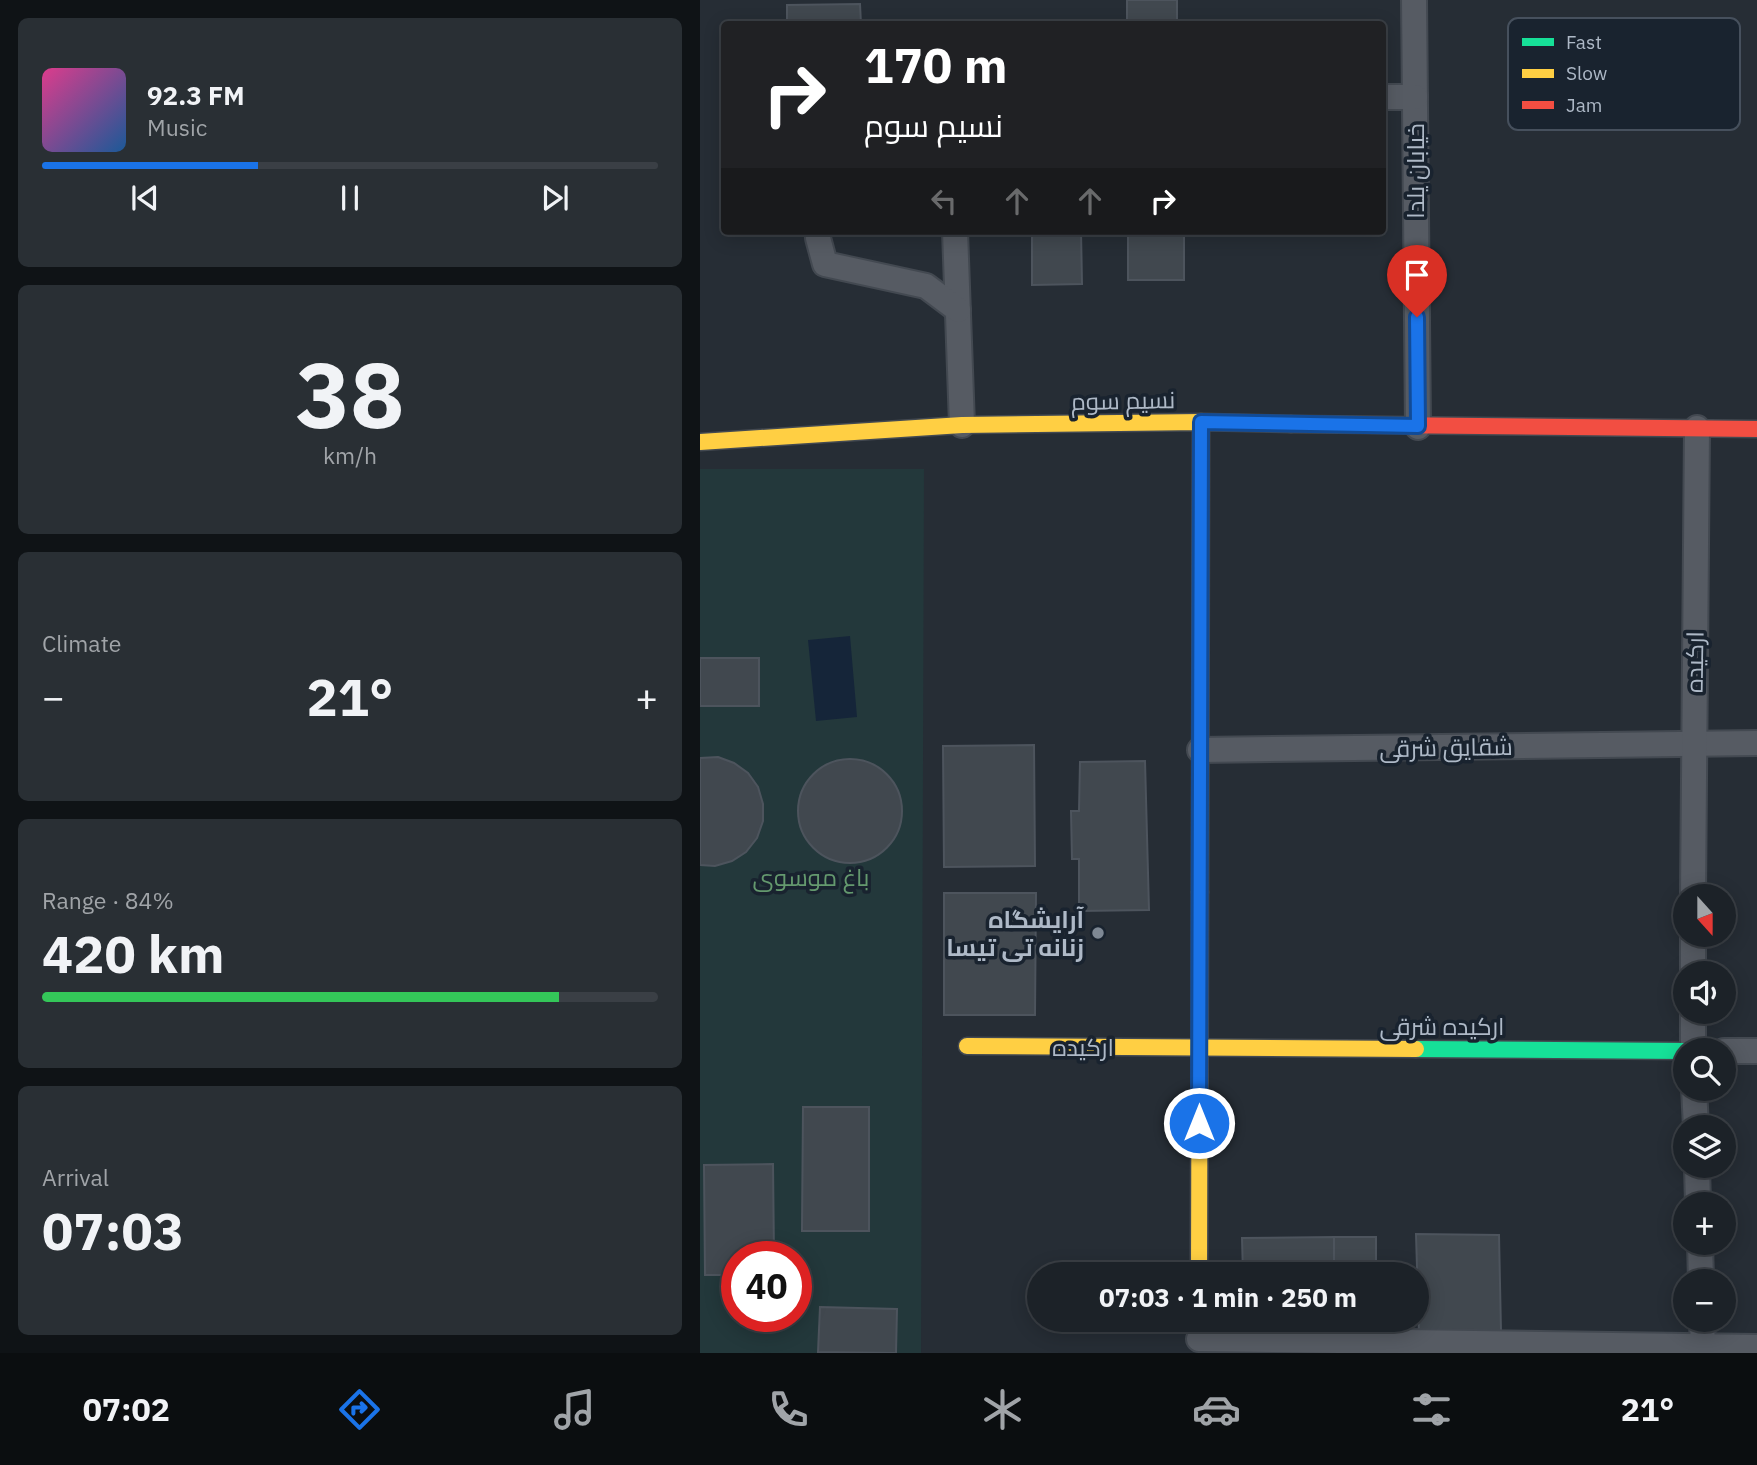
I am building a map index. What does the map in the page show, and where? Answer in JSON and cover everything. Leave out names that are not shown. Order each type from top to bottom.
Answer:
[{"type":"street","name":"خیابان یلدا","points":[[1415,0],[1418,426]]},
{"type":"street","points":[[1386,97],[1415,97]]},
{"type":"street","points":[[955,235],[962,425]]},
{"type":"street","points":[[818,238],[825,264],[926,286],[958,310]]},
{"type":"street","points":[[1199,1262],[1201,422]]},
{"type":"street","name":"نسیم سوم","points":[[700,442],[962,425],[1201,422],[1757,429]]},
{"type":"street","name":"ارکیده","points":[[1693,884],[1697,428]]},
{"type":"street","name":"شقایق شرقی","points":[[1200,750],[1757,743]]},
{"type":"street","name":"ارکیده","points":[[967,1046],[1199,1047]]},
{"type":"street","name":"ارکیده شرقی","points":[[1199,1047],[1673,1051]]},
{"type":"street","points":[[1736,1051],[1757,1051]]},
{"type":"street","points":[[1702,1332],[1703,1348]]},
{"type":"street","points":[[1199,1337],[1757,1348]]},
{"type":"green space","name":"باغ موسوی","points":[[700,469],[924,469],[921,1353],[700,1353]]},
{"type":"water","points":[[850,636],[857,717],[816,721],[808,640]]},
{"type":"building","points":[[1127,0],[1177,0],[1177,21],[1127,21]]},
{"type":"building","points":[[860,4],[861,21],[787,21],[787,5]]},
{"type":"building","points":[[1032,235],[1081,235],[1082,284],[1032,285]]},
{"type":"building","points":[[1128,235],[1184,235],[1184,280],[1128,280]]},
{"type":"building","points":[[700,658],[759,658],[759,706],[700,706]]},
{"type":"building","points":[[1034,745],[1035,866],[944,867],[943,746]]},
{"type":"building","points":[[718,757],[734,763],[748,773],[758,787],[763,804],[763,821],[757,838],[746,852],[732,861],[715,866],[700,865],[700,758]]},
{"type":"building","points":[[850,759],[870,763],[887,774],[898,791],[902,811],[898,831],[887,848],[870,859],[850,863],[830,859],[813,848],[802,831],[798,811],[802,791],[813,774],[830,763]]},
{"type":"building","points":[[1145,761],[1149,910],[1079,911],[1079,859],[1072,859],[1071,811],[1079,811],[1080,762]]},
{"type":"building","points":[[944,893],[1036,893],[1035,1015],[944,1015]]},
{"type":"building","points":[[803,1107],[869,1107],[869,1231],[802,1231]]},
{"type":"building","points":[[773,1164],[774,1241],[721,1241],[721,1275],[705,1275],[704,1165]]},
{"type":"building","points":[[1416,1234],[1499,1235],[1501,1332],[1419,1334],[1429,1332],[1429,1262],[1417,1262]]},
{"type":"building","points":[[1334,1237],[1334,1262],[1243,1262],[1242,1238]]},
{"type":"building","points":[[1334,1237],[1376,1237],[1376,1262],[1334,1262]]},
{"type":"building","points":[[820,1307],[897,1309],[896,1353],[818,1352]]},
{"type":"building","points":[[1268,1332],[1335,1332],[1335,1336],[1272,1336]]},
{"type":"building","points":[[1335,1332],[1376,1332],[1376,1335],[1335,1336]]},
{"type":"traffic: fast","points":[[1200,892],[1201,422]]},
{"type":"traffic: fast","points":[[1416,1049],[1673,1051]]},
{"type":"traffic: slow","points":[[700,442],[962,425],[1201,422],[1291,424]]},
{"type":"traffic: slow","points":[[1199,1262],[1200,892]]},
{"type":"traffic: slow","points":[[967,1046],[1416,1049]]},
{"type":"traffic: jam","points":[[1291,424],[1757,429]]},
{"type":"place","name":"آرایشگاه زنانه تی تیسا","points":[[1098,933]]},
{"type":"route","points":[[1199,1123],[1201,422],[1418,426],[1417,317]]}]
